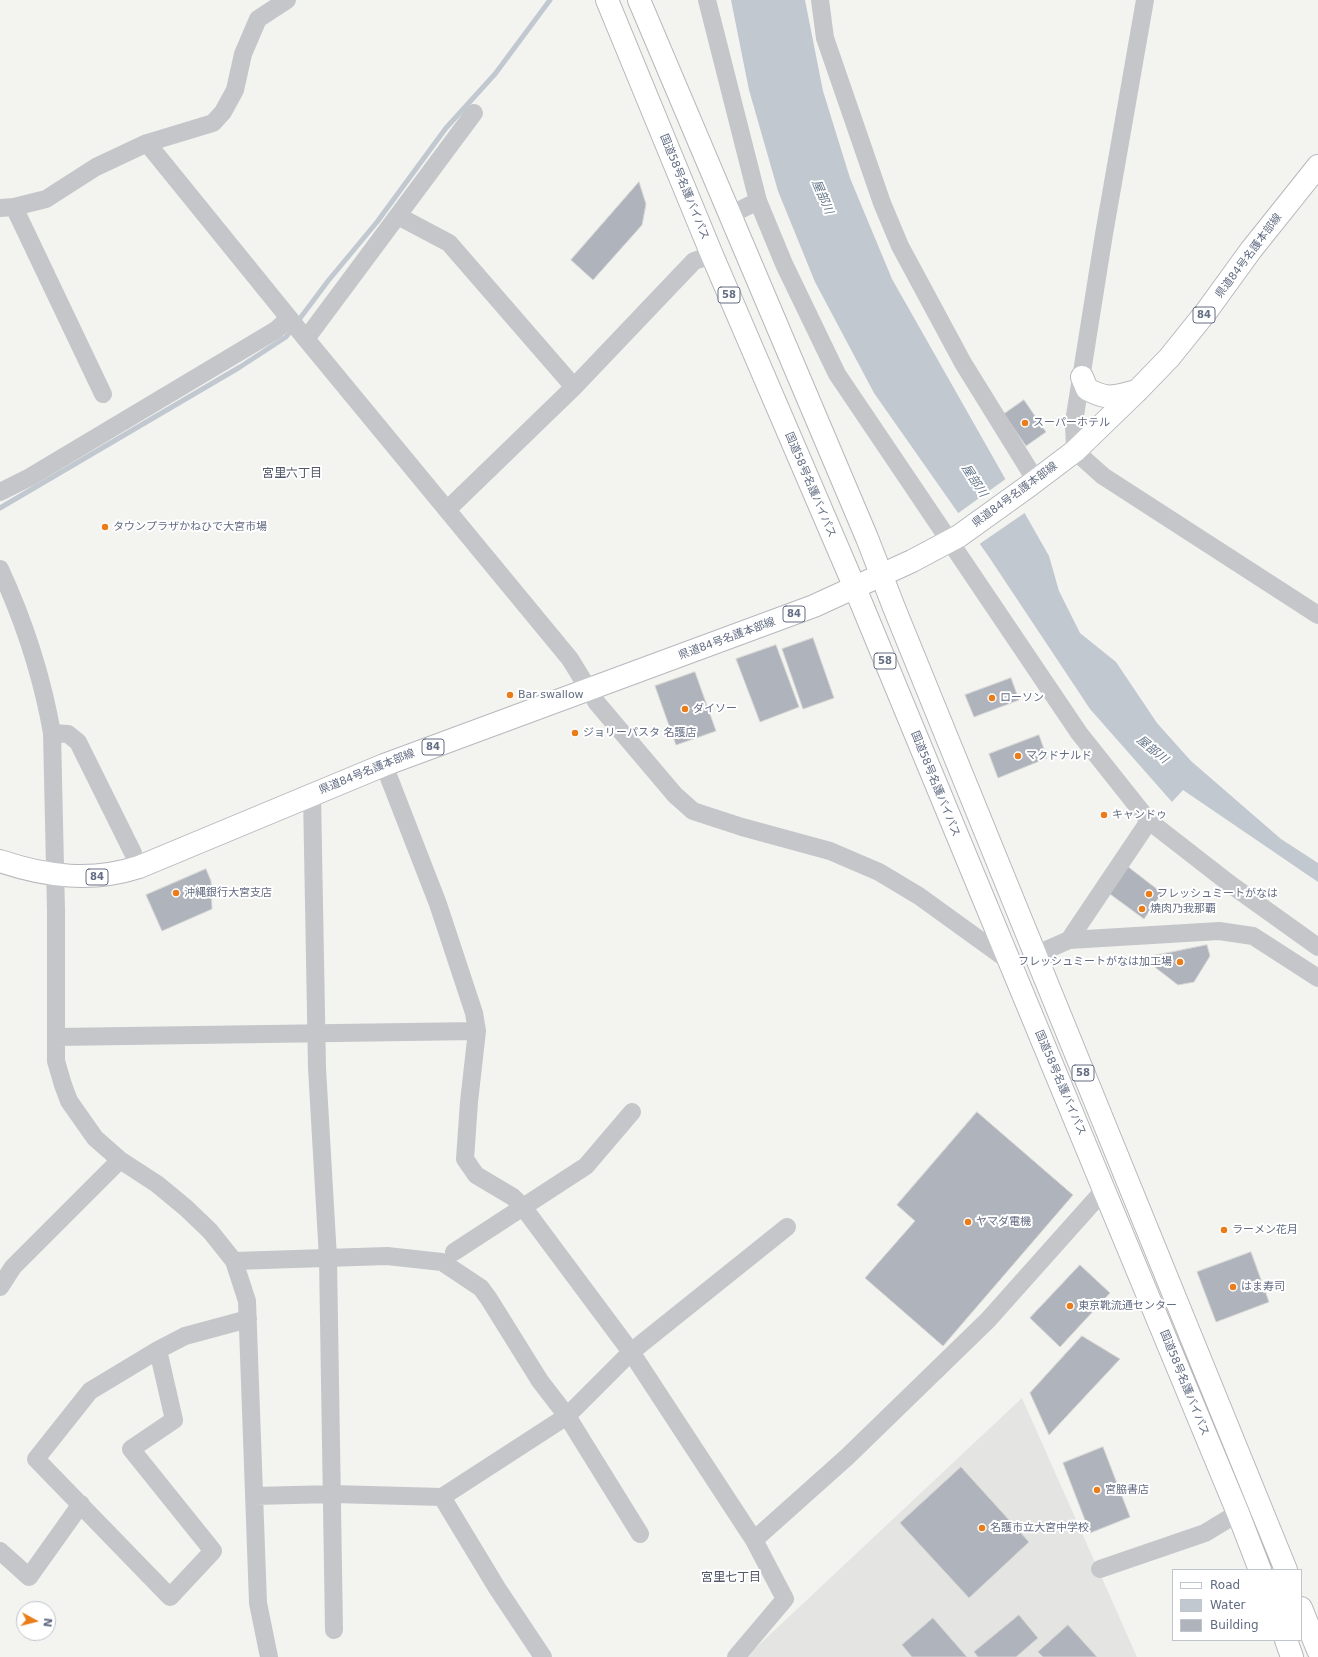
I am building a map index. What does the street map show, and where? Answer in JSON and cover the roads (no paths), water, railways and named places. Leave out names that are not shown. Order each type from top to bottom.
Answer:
[{"type":"main road","name":"国道58号名護バイパス","points":[[607,0],[712,255],[854,588],[1260,1569]]},
{"type":"main road","name":"58","points":[[639,0],[882,576],[1286,1569]]},
{"type":"main road","name":"県道84号名護本部線","points":[[0,861],[54,876],[88,877],[126,872],[154,862],[312,794],[384,765],[814,606],[882,576],[955,538],[1033,483],[1075,451],[1137,391],[1169,358],[1206,312],[1251,250],[1318,166]]},
{"type":"main road","points":[[1082,377],[1087,389],[1102,396],[1110,398],[1137,391]]},
{"type":"main road","points":[[1302,1610],[1318,1650]]},
{"type":"main road","points":[[1286,1641],[1292,1657]]},
{"type":"street","points":[[102,394],[7,207],[46,199],[96,167],[146,143],[212,123],[223,112],[235,90],[243,54],[258,19],[286,0]]},
{"type":"street","points":[[707,0],[758,201],[784,264],[837,374],[955,538],[1079,733],[1149,821],[1230,884],[1318,947]]},
{"type":"street","points":[[820,0],[825,38],[882,203],[900,246],[963,363],[1033,483]]},
{"type":"street","points":[[1145,0],[1104,234],[1074,422],[1075,451],[1103,476],[1318,614]]},
{"type":"street","points":[[306,339],[474,113]]},
{"type":"street","points":[[146,143],[570,658],[590,689],[597,703],[634,749],[675,795],[693,811],[742,827],[830,851],[879,872],[919,896],[1009,961]]},
{"type":"street","points":[[730,215],[758,201]]},
{"type":"street","points":[[398,216],[448,244],[574,387]]},
{"type":"street","points":[[448,510],[574,387],[694,261],[712,255]]},
{"type":"street","points":[[0,492],[30,477],[269,334],[289,318]]},
{"type":"street","points":[[0,568],[30,642],[48,708],[60,733],[54,876],[56,910],[56,1061],[69,1101],[95,1138],[120,1160],[157,1184],[186,1208],[210,1231],[234,1261],[247,1301],[258,1603],[269,1657]]},
{"type":"street","points":[[60,733],[78,742],[133,853]]},
{"type":"street","points":[[384,765],[438,904],[474,1013],[477,1030],[469,1102],[465,1159],[476,1175],[513,1197],[523,1207],[631,1352],[754,1540],[785,1599],[736,1657]]},
{"type":"street","points":[[312,794],[316,1034],[328,1258],[334,1630]]},
{"type":"street","points":[[1069,940],[1149,821]]},
{"type":"street","points":[[1035,955],[1069,940],[1219,931],[1253,936],[1318,978]]},
{"type":"street","points":[[56,1037],[316,1034],[477,1030]]},
{"type":"street","points":[[454,1252],[586,1166],[632,1112]]},
{"type":"street","points":[[0,1287],[13,1267],[120,1160]]},
{"type":"street","points":[[754,1540],[847,1457],[988,1320],[1104,1190]]},
{"type":"street","points":[[254,1496],[333,1494],[442,1497],[567,1416],[631,1352],[787,1227]]},
{"type":"street","points":[[234,1261],[387,1256],[442,1262],[462,1274],[481,1288],[540,1381],[567,1416],[640,1534]]},
{"type":"street","points":[[158,1350],[174,1420],[131,1449],[213,1551],[170,1597],[36,1458],[90,1391],[158,1350],[185,1336],[248,1319]]},
{"type":"street","points":[[442,1497],[497,1588],[543,1657]]},
{"type":"street","points":[[0,1551],[29,1577],[81,1504]]},
{"type":"street","points":[[1100,1569],[1205,1533],[1238,1514]]},
{"type":"water","name":"屋部川","points":[[731,0],[805,0],[823,91],[850,178],[892,279],[1049,556],[1059,591],[1080,633],[1116,662],[1157,723],[1191,761],[1281,839],[1318,863],[1318,882],[1183,790],[1172,802],[1090,709],[989,557],[874,393],[815,282],[778,191],[749,90]]},
{"type":"waterway","points":[[0,508],[240,367],[286,337],[328,281],[377,222],[446,128],[495,74],[550,0]]},
{"type":"place","name":"スーパーホテル","points":[[1025,423]]},
{"type":"place","name":"タウンプラザかねひで大宮市場","points":[[105,527]]},
{"type":"place","name":"Bar swallow","points":[[510,695]]},
{"type":"place","name":"ローソン","points":[[992,698]]},
{"type":"place","name":"ダイソー","points":[[685,709]]},
{"type":"place","name":"ジョリーパスタ 名護店","points":[[575,733]]},
{"type":"place","name":"マクドナルド","points":[[1018,756]]},
{"type":"place","name":"キャンドゥ","points":[[1104,815]]},
{"type":"place","name":"沖縄銀行大宮支店","points":[[176,893]]},
{"type":"place","name":"フレッシュミートがなは","points":[[1149,894]]},
{"type":"place","name":"焼肉乃我那覇","points":[[1142,909]]},
{"type":"place","name":"フレッシュミートがなは加工場","points":[[1180,962]]},
{"type":"place","name":"ヤマダ電機","points":[[968,1222]]},
{"type":"place","name":"ラーメン花月","points":[[1224,1230]]},
{"type":"place","name":"はま寿司","points":[[1233,1287]]},
{"type":"place","name":"東京靴流通センター","points":[[1070,1306]]},
{"type":"place","name":"宮脇書店","points":[[1097,1490]]},
{"type":"place","name":"名護市立大宮中学校","points":[[982,1528]]},
{"type":"district","name":"宮里六丁目","points":[[292,474]]},
{"type":"district","name":"宮里七丁目","points":[[731,1578]]}]
